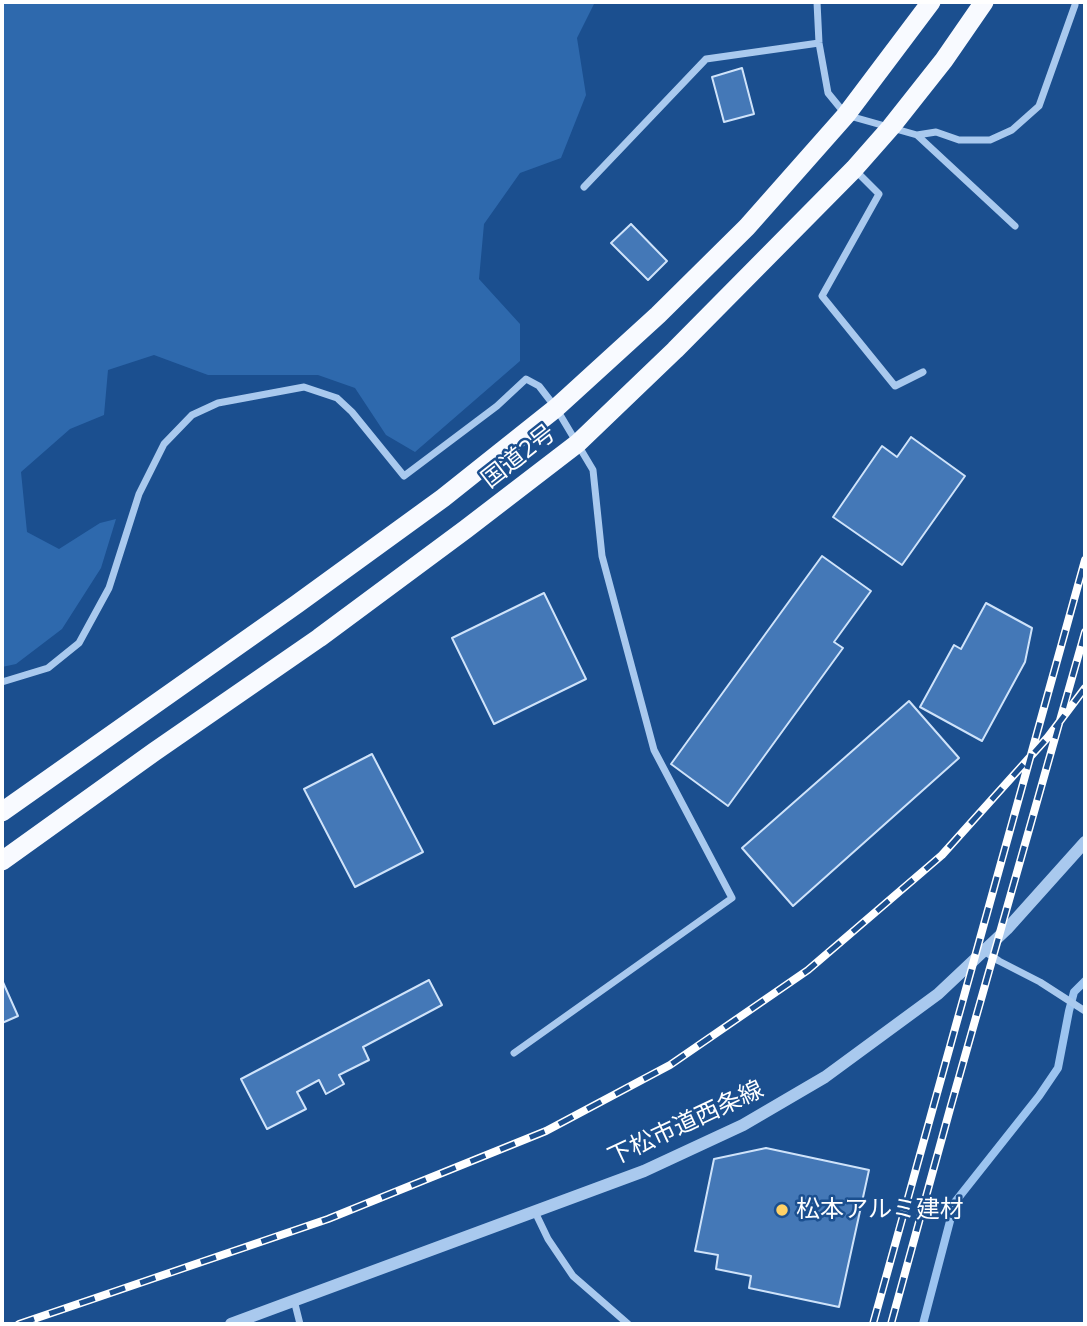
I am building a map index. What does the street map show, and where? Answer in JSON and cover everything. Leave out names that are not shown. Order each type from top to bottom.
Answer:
[{"type":"highway","name":"国道2号","points":[[2,812],[443,498],[556,408],[658,315],[747,227],[846,115],[931,2]]},
{"type":"highway","name":"国道2号","points":[[2,861],[319,638],[578,443],[854,169],[944,60],[984,2]]},
{"type":"street","points":[[817,2],[819,43],[828,93],[846,115],[917,135],[1015,226]]},
{"type":"street","points":[[917,135],[936,132],[959,140],[990,140],[1012,130],[1039,106],[1075,5]]},
{"type":"street","points":[[584,187],[706,59],[819,43]]},
{"type":"street","points":[[854,169],[879,194],[822,296],[895,386],[923,372]]},
{"type":"street","points":[[2,682],[48,668],[79,643],[109,588],[139,494],[164,444],[192,415],[218,403],[304,387],[337,397],[404,476],[497,406],[526,379],[539,386],[556,408],[593,470],[602,556],[654,750],[732,898],[514,1053]]},
{"type":"street","name":"下松市道西条線","points":[[231,1324],[644,1171],[743,1125],[825,1077],[938,994],[1007,929],[1085,842]]},
{"type":"street","points":[[984,951],[1085,1011]]},
{"type":"street","points":[[535,1212],[548,1239],[573,1276],[628,1324]]},
{"type":"street","points":[[294,1300],[300,1324]]},
{"type":"shaded area","points":[[2,2],[595,2],[577,38],[586,95],[561,158],[520,173],[484,224],[479,279],[520,324],[520,361],[415,452],[386,435],[355,388],[318,375],[208,375],[154,355],[108,370],[104,415],[70,429],[21,472],[27,532],[59,549],[100,523],[116,519],[101,568],[62,629],[16,664],[2,667]]},
{"type":"building","points":[[742,68],[754,114],[724,122],[712,77]]},
{"type":"building","points":[[631,224],[667,261],[648,280],[611,243]]},
{"type":"building","points":[[911,437],[965,476],[902,565],[833,517],[882,446],[897,457]]},
{"type":"building","points":[[822,556],[871,591],[834,642],[843,648],[728,806],[671,764]]},
{"type":"building","points":[[544,593],[586,679],[494,724],[452,638]]},
{"type":"building","points":[[986,603],[1032,628],[1025,662],[982,741],[920,707],[954,645],[961,649]]},
{"type":"building","points":[[909,701],[959,758],[793,906],[742,848]]},
{"type":"building","points":[[372,754],[423,852],[355,887],[304,789]]},
{"type":"building","points":[[2,980],[18,1016],[2,1023]]},
{"type":"building","points":[[429,980],[442,1005],[363,1047],[369,1060],[339,1075],[344,1084],[326,1094],[319,1080],[297,1092],[306,1109],[267,1129],[241,1079]]},
{"type":"building","name":"松本アルミ建材","points":[[766,1148],[869,1170],[839,1307],[749,1288],[751,1276],[716,1269],[718,1255],[695,1251],[714,1159]]},
{"type":"waterway","points":[[923,1324],[955,1202],[1058,1068],[1074,992],[1085,981]]},
{"type":"railway","points":[[873,1324],[1085,560]]},
{"type":"railway","points":[[891,1324],[1085,632]]},
{"type":"railway","points":[[19,1324],[328,1219],[546,1131],[670,1065],[808,970],[942,855],[1048,737],[1085,688]]},
{"type":"place","name":"松本アルミ建材","points":[[782,1210]]}]
